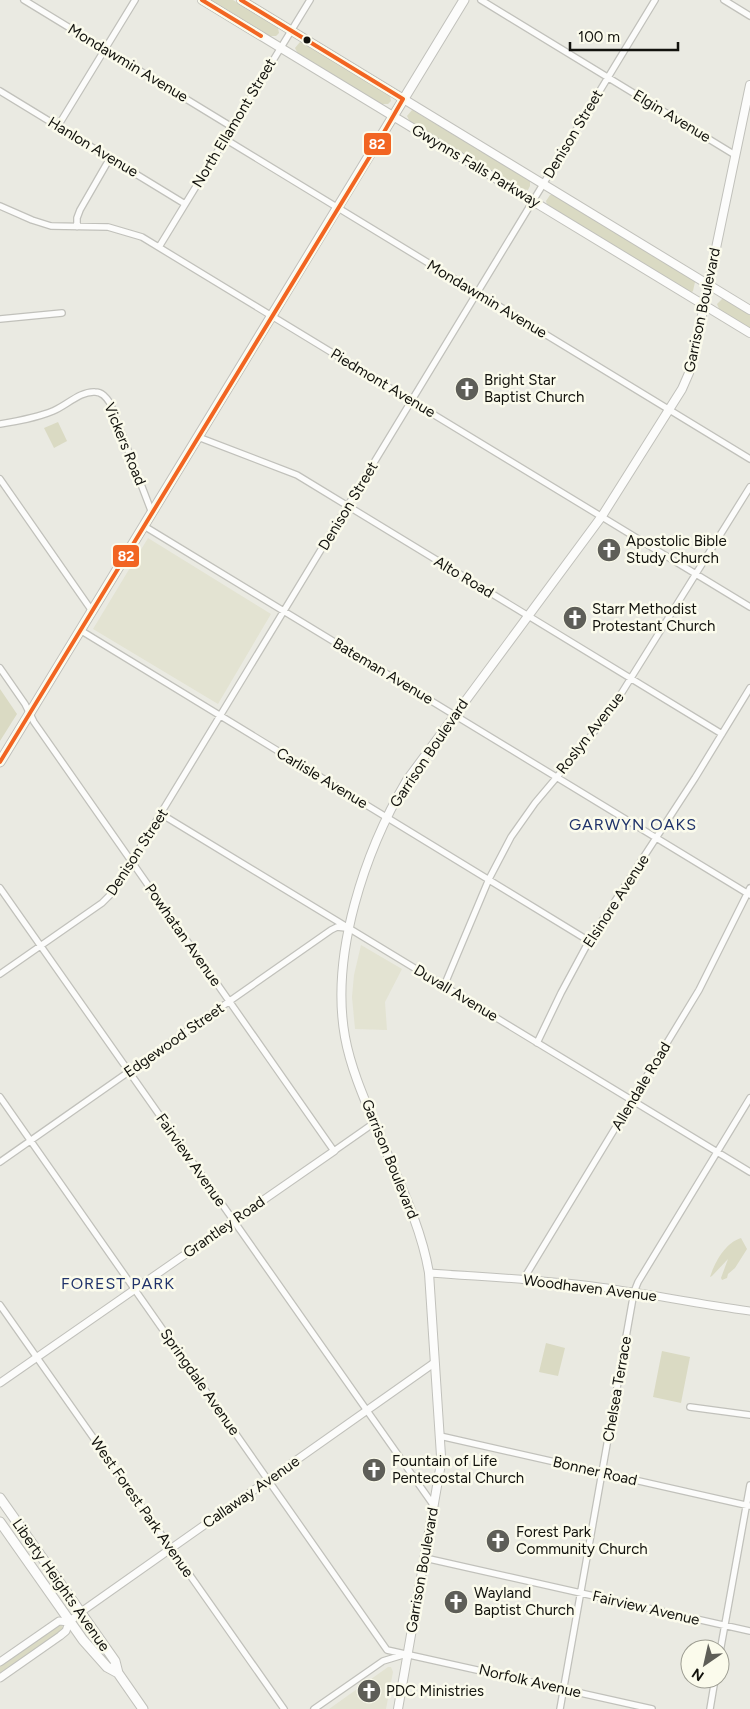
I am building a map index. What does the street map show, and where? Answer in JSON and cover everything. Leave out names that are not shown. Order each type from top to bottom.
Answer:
[{"type":"main road","name":"Gwynns Falls Parkway","points":[[202,0],[750,333]]},
{"type":"main road","name":"Gwynns Falls Parkway","points":[[241,0],[750,310]]},
{"type":"main road","points":[[0,762],[464,0]]},
{"type":"main road","name":"Garrison Boulevard","points":[[398,1709],[440,1469],[440,1436],[427,1258],[348,1053],[342,1023],[342,986],[350,928],[368,863],[386,817],[407,780],[602,516],[682,390],[689,373],[750,85]]},
{"type":"main road","name":"Liberty Heights Avenue","points":[[0,1498],[115,1661],[118,1673],[143,1709]]},
{"type":"main road","name":"Liberty Heights Avenue","points":[[0,1523],[69,1622],[107,1667],[118,1673]]},
{"type":"street","name":"Mondawmin Avenue","points":[[24,0],[232,127]]},
{"type":"street","points":[[58,126],[135,0]]},
{"type":"street","name":"North Ellamont Street","points":[[159,247],[310,0]]},
{"type":"street","name":"Elgin Avenue","points":[[481,0],[735,155]]},
{"type":"street","name":"Denison Street","points":[[0,974],[108,898],[113,892],[655,0]]},
{"type":"street","points":[[724,0],[750,16]]},
{"type":"street","name":"Hanlon Avenue","points":[[0,91],[185,204]]},
{"type":"street","name":"Mondawmin Avenue","points":[[225,139],[750,459]]},
{"type":"street","points":[[77,227],[77,218],[80,210],[110,158]]},
{"type":"street","name":"Piedmont Avenue","points":[[0,206],[42,224],[63,227],[98,226],[118,229],[142,237],[750,607]]},
{"type":"street","points":[[0,319],[62,313]]},
{"type":"street","name":"Vickers Road","points":[[0,424],[41,416],[63,407],[90,392],[101,393],[110,403],[152,513]]},
{"type":"street","name":"Alto Road","points":[[198,437],[288,471],[722,734]]},
{"type":"street","points":[[0,479],[92,612]]},
{"type":"street","name":"Roslyn Avenue","points":[[444,986],[489,879],[522,820],[599,726],[750,487]]},
{"type":"street","name":"Bateman Avenue","points":[[144,526],[556,777],[749,892]]},
{"type":"street","name":"Carlisle Avenue","points":[[80,630],[589,941]]},
{"type":"street","name":"Powhatan Avenue","points":[[0,668],[34,722],[334,1151]]},
{"type":"street","name":"Elsinore Avenue","points":[[538,1043],[561,993],[589,941],[622,888],[657,838],[750,688]]},
{"type":"street","name":"Duvall Avenue","points":[[161,814],[750,1172]]},
{"type":"street","name":"Fairview Avenue","points":[[0,888],[434,1506]]},
{"type":"street","name":"Allendale Road","points":[[523,1280],[699,990],[749,892]]},
{"type":"street","name":"Edgewood Street","points":[[0,1162],[337,926],[350,928]]},
{"type":"street","name":"Springdale Avenue","points":[[0,1097],[387,1650],[408,1653]]},
{"type":"street","name":"Chelsea Terrace","points":[[560,1709],[634,1292],[638,1282],[750,1098]]},
{"type":"street","name":"Grantley Road","points":[[0,1384],[374,1123]]},
{"type":"street","name":"Woodhaven Avenue","points":[[429,1272],[551,1281],[750,1311]]},
{"type":"street","name":"West Forest Park Avenue","points":[[0,1305],[284,1709]]},
{"type":"street","name":"Callaway Avenue","points":[[0,1678],[60,1636],[66,1631],[69,1622],[81,1612],[434,1363]]},
{"type":"street","points":[[690,1407],[750,1415]]},
{"type":"street","name":"Bonner Road","points":[[440,1436],[748,1505]]},
{"type":"street","points":[[722,1639],[748,1505],[750,1485]]},
{"type":"street","points":[[0,1523],[12,1515]]},
{"type":"street","name":"Fairview Avenue","points":[[425,1558],[750,1631]]},
{"type":"street","name":"Callaway Avenue","points":[[0,1662],[59,1621],[69,1622]]},
{"type":"street","points":[[314,1709],[383,1661],[408,1653]]},
{"type":"street","name":"Norfolk Avenue","points":[[408,1653],[652,1709]]},
{"type":"street","points":[[710,1709],[713,1689]]},
{"type":"shaded area","points":[[210,0],[233,0],[278,28],[279,33],[276,36],[269,36]]},
{"type":"shaded area","points":[[300,42],[303,42],[387,93],[391,101],[388,104],[381,104],[298,54],[295,48]]},
{"type":"shaded area","points":[[412,110],[530,181],[528,190],[521,189],[410,122],[407,116]]},
{"type":"shaded area","points":[[550,195],[553,195],[694,280],[693,291],[691,293],[547,205],[546,201]]},
{"type":"shaded area","points":[[722,299],[750,314],[750,329],[720,311],[717,304]]},
{"type":"shaded area","points":[[58,422],[67,441],[54,448],[44,428]]},
{"type":"shaded area","points":[[148,538],[271,614],[218,704],[93,629]]},
{"type":"shaded area","points":[[0,689],[17,714],[0,741]]},
{"type":"shaded area","points":[[361,945],[402,969],[385,1002],[387,1030],[355,1029],[352,997],[354,975]]},
{"type":"shaded area","points":[[741,1238],[747,1249],[735,1268],[728,1274],[727,1278],[722,1280],[721,1278],[728,1259],[710,1277],[725,1249],[735,1240]]},
{"type":"shaded area","points":[[546,1343],[565,1348],[558,1376],[539,1372]]},
{"type":"shaded area","points":[[662,1351],[690,1357],[681,1403],[653,1397]]},
{"type":"shaded area","points":[[61,1624],[64,1629],[0,1673],[0,1666]]},
{"type":"shaded area","points":[[388,1667],[391,1667],[393,1672],[386,1709],[329,1709]]},
{"type":"transit line","name":"82","points":[[202,0],[261,36]]},
{"type":"transit line","name":"82","points":[[0,762],[372,153],[403,99],[241,0]]},
{"type":"place","name":"Bright Star Baptist Church","points":[[467,389]]},
{"type":"place","name":"Apostolic Bible Study Church","points":[[609,550]]},
{"type":"place","name":"Starr Methodist Protestant Church","points":[[575,618]]},
{"type":"place","name":"Fountain of Life Pentecostal Church","points":[[374,1470]]},
{"type":"place","name":"Forest Park Community Church","points":[[498,1541]]},
{"type":"place","name":"Wayland Baptist Church","points":[[456,1602]]},
{"type":"place","name":"PDC Ministries","points":[[369,1691]]},
{"type":"district","name":"GARWYN OAKS","points":[[633,824]]},
{"type":"district","name":"FOREST PARK","points":[[118,1283]]}]
